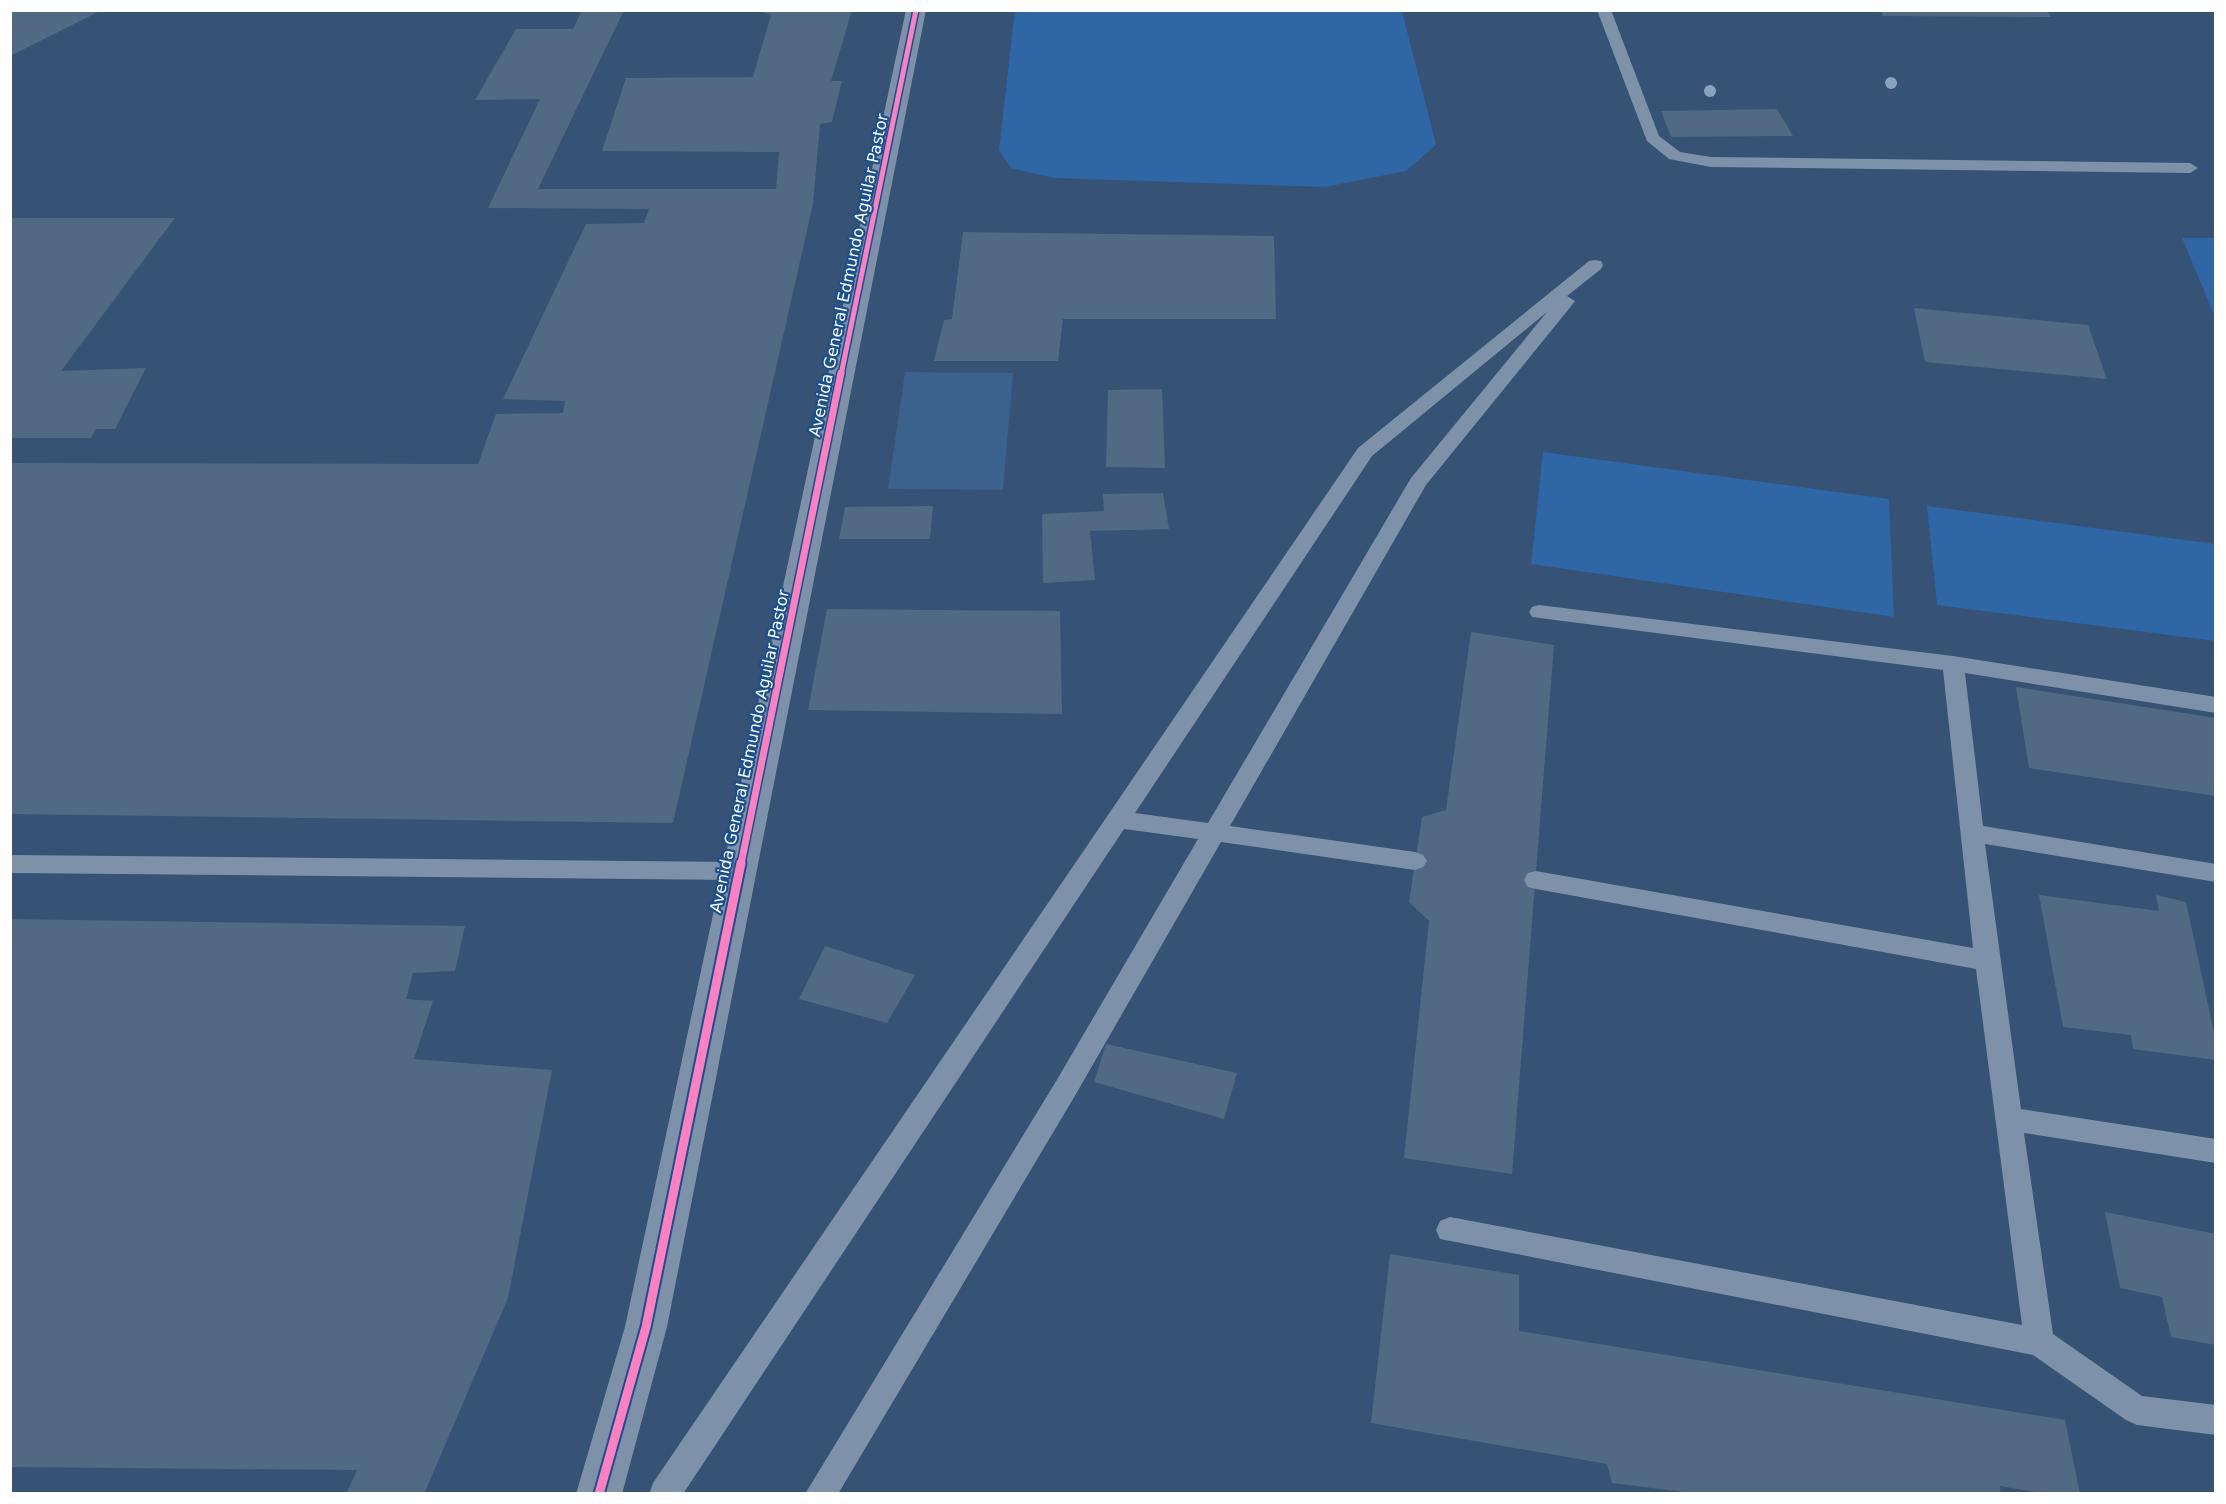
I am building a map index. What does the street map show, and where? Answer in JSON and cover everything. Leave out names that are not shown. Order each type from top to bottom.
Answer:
[{"type":"street","name":"Avenida General Edmundo Aguilar Pastor","points":[[599,1494],[646,1327],[916,10]]},
{"type":"lane","points":[[1604,10],[1653,138],[1676,156],[1711,162],[2190,168]]},
{"type":"lane","points":[[664,1494],[1365,452],[1595,265],[1418,482],[1067,1086],[819,1494]]},
{"type":"lane","points":[[1539,612],[1953,663],[2216,705]]},
{"type":"lane","points":[[1953,663],[1987,961],[2039,1342]]},
{"type":"lane","points":[[1118,819],[1415,861]]},
{"type":"lane","points":[[1974,833],[2216,873]]},
{"type":"lane","points":[[10,864],[738,871]]},
{"type":"lane","points":[[1536,880],[1987,961]]},
{"type":"lane","points":[[2008,1119],[2216,1150]]},
{"type":"lane","points":[[1450,1230],[2039,1342],[2137,1410],[2216,1420]]},
{"type":"shaded area","points":[[1015,10],[1402,11],[1436,145],[1406,171],[1325,187],[1054,178],[1011,168],[999,150]]},
{"type":"shaded area","points":[[2182,238],[2215,238],[2215,317]]},
{"type":"shaded area","points":[[905,372],[1013,373],[1003,490],[888,489]]},
{"type":"shaded area","points":[[1543,452],[1889,499],[1894,617],[1531,564]]},
{"type":"shaded area","points":[[1927,506],[2215,544],[2215,641],[1937,605]]},
{"type":"building","points":[[10,10],[102,10],[10,56]]},
{"type":"building","points":[[582,10],[624,10],[538,189],[776,189],[779,152],[602,151],[626,78],[753,77],[771,15],[757,10],[852,10],[831,81],[842,81],[832,122],[820,124],[813,204],[673,823],[10,814],[10,463],[478,464],[496,414],[563,413],[565,401],[503,399],[586,224],[644,223],[649,209],[488,208],[540,99],[475,100],[516,29],[573,29]]},
{"type":"building","points":[[1880,10],[2046,10],[2051,17],[1883,16]]},
{"type":"building","points":[[1777,109],[1793,136],[1671,137],[1661,111]]},
{"type":"building","points":[[10,218],[175,218],[61,371],[146,368],[115,429],[96,429],[91,438],[10,438]]},
{"type":"building","points":[[963,232],[1274,236],[1276,319],[1063,319],[1058,361],[934,361],[944,320],[952,319]]},
{"type":"building","points":[[1914,308],[2088,325],[2107,379],[1925,362]]},
{"type":"building","points":[[1162,389],[1165,468],[1106,467],[1108,390]]},
{"type":"building","points":[[1163,493],[1169,529],[1090,531],[1095,580],[1043,583],[1042,514],[1104,511],[1103,494]]},
{"type":"building","points":[[933,506],[930,539],[839,539],[845,507]]},
{"type":"building","points":[[827,609],[1060,611],[1062,714],[808,710]]},
{"type":"building","points":[[1471,632],[1554,645],[1512,1174],[1404,1158],[1429,921],[1409,902],[1422,817],[1446,810]]},
{"type":"building","points":[[2016,687],[2216,718],[2216,796],[2029,768]]},
{"type":"building","points":[[2039,895],[2159,911],[2156,895],[2186,902],[2216,1042],[2216,1060],[2133,1049],[2131,1035],[2063,1027]]},
{"type":"building","points":[[10,919],[465,926],[455,971],[413,973],[406,999],[433,1001],[414,1059],[552,1070],[508,1298],[424,1494],[346,1494],[357,1470],[10,1467]]},
{"type":"building","points":[[825,946],[915,975],[887,1023],[799,999]]},
{"type":"building","points":[[1106,1044],[1237,1073],[1224,1119],[1094,1082]]},
{"type":"building","points":[[2105,1212],[2216,1234],[2216,1345],[2171,1337],[2162,1297],[2120,1288]]},
{"type":"building","points":[[1390,1254],[1519,1275],[1519,1331],[2065,1420],[2080,1494],[2048,1494],[2000,1486],[2001,1494],[1700,1494],[1612,1483],[1607,1464],[1371,1423]]},
{"type":"cycle path","points":[[599,1494],[646,1327],[916,10]]}]
